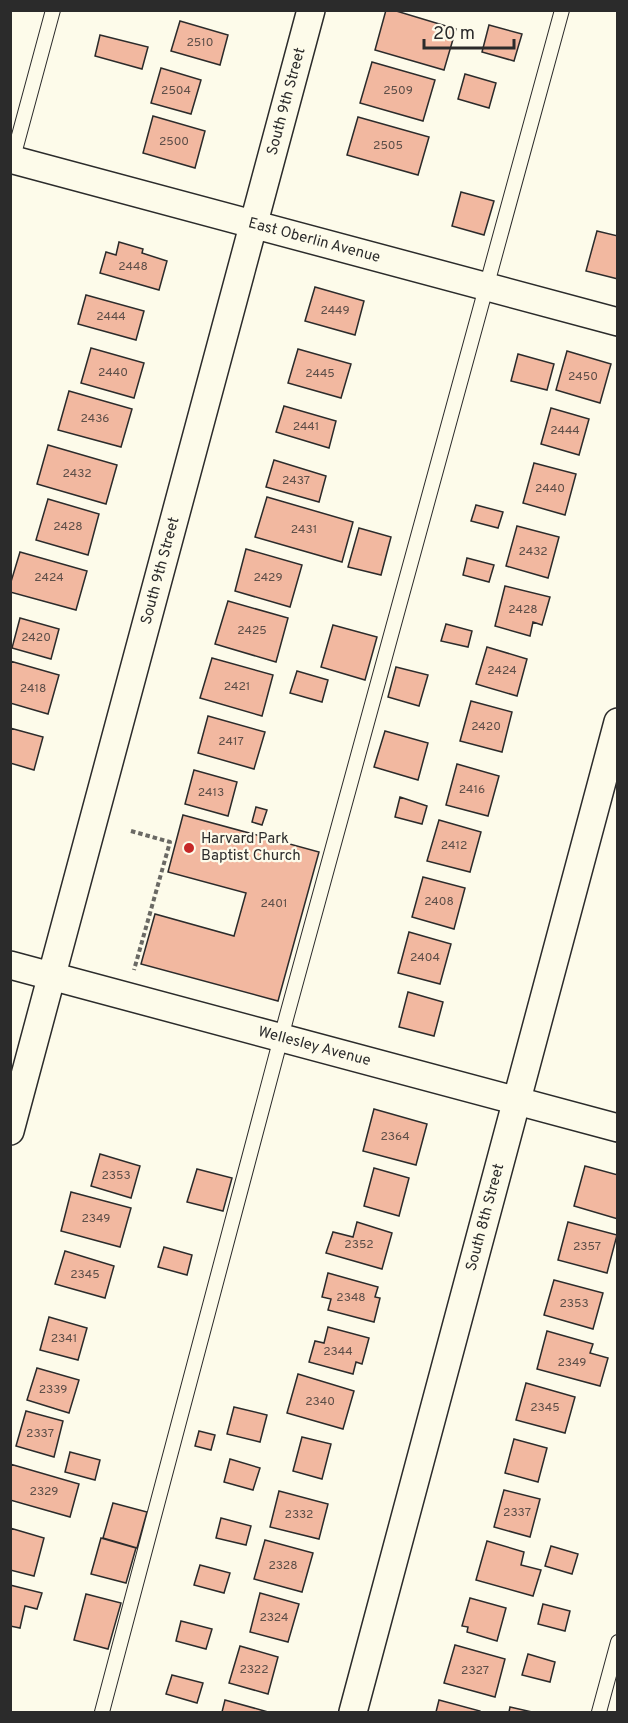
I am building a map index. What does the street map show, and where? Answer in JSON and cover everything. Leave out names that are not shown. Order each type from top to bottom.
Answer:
[{"type":"street","name":"South 9th Street","points":[[10,1131],[311,10]]},
{"type":"street","name":"East Oberlin Avenue","points":[[11,162],[254,223],[618,322]]},
{"type":"street","name":"South 8th Street","points":[[353,1713],[618,722]]},
{"type":"street","name":"Wellesley Avenue","points":[[10,965],[618,1128]]},
{"type":"lane","points":[[11,162],[53,10]]},
{"type":"lane","points":[[102,1713],[281,1037],[562,10]]},
{"type":"lane","points":[[598,1713],[618,1642]]},
{"type":"path","points":[[131,831],[170,843],[136,963]]},
{"type":"building","points":[[386,10],[393,10],[456,29],[444,70],[375,50]]},
{"type":"building","points":[[180,21],[228,35],[220,65],[171,51]]},
{"type":"building","points":[[489,25],[522,34],[514,61],[482,52]]},
{"type":"building","points":[[100,35],[148,47],[142,69],[95,56]]},
{"type":"building","points":[[372,62],[435,80],[423,121],[360,103]]},
{"type":"building","points":[[161,68],[201,80],[191,114],[151,103]]},
{"type":"building","points":[[465,74],[496,83],[489,108],[458,99]]},
{"type":"building","points":[[153,116],[205,131],[195,168],[143,153]]},
{"type":"building","points":[[358,117],[429,137],[418,175],[347,155]]},
{"type":"building","points":[[461,192],[494,201],[484,235],[452,226]]},
{"type":"building","points":[[597,231],[618,236],[618,279],[586,271]]},
{"type":"building","points":[[119,242],[143,249],[142,253],[167,261],[159,290],[100,273],[106,252],[116,255]]},
{"type":"building","points":[[315,287],[364,301],[355,335],[305,321]]},
{"type":"building","points":[[86,295],[144,311],[136,340],[78,324]]},
{"type":"building","points":[[91,348],[144,363],[134,398],[81,383]]},
{"type":"building","points":[[298,349],[351,364],[341,398],[288,383]]},
{"type":"building","points":[[567,351],[611,364],[600,403],[556,390]]},
{"type":"building","points":[[518,354],[554,364],[547,390],[511,381]]},
{"type":"building","points":[[69,391],[132,409],[121,447],[58,430]]},
{"type":"building","points":[[284,406],[336,421],[329,448],[276,432]]},
{"type":"building","points":[[551,408],[589,419],[579,455],[541,444]]},
{"type":"building","points":[[48,445],[117,465],[106,504],[37,484]]},
{"type":"building","points":[[274,460],[326,476],[319,502],[266,487]]},
{"type":"building","points":[[534,463],[576,474],[565,515],[523,503]]},
{"type":"building","points":[[267,497],[353,522],[342,562],[255,537]]},
{"type":"building","points":[[48,499],[99,514],[88,555],[36,540]]},
{"type":"building","points":[[476,505],[503,512],[498,528],[471,521]]},
{"type":"building","points":[[517,526],[559,537],[548,578],[506,566]]},
{"type":"building","points":[[359,528],[391,537],[381,575],[348,567]]},
{"type":"building","points":[[246,549],[302,565],[290,607],[235,591]]},
{"type":"building","points":[[20,552],[87,571],[76,610],[10,592]]},
{"type":"building","points":[[467,558],[494,565],[489,582],[463,575]]},
{"type":"building","points":[[505,586],[550,597],[542,625],[533,622],[530,636],[495,626]]},
{"type":"building","points":[[228,601],[288,618],[276,662],[215,644]]},
{"type":"building","points":[[20,618],[59,629],[51,659],[12,648]]},
{"type":"building","points":[[446,624],[472,631],[468,647],[441,641]]},
{"type":"building","points":[[333,625],[377,637],[365,680],[321,667]]},
{"type":"building","points":[[487,647],[527,659],[517,696],[476,684]]},
{"type":"building","points":[[212,658],[273,675],[262,716],[200,698]]},
{"type":"building","points":[[10,661],[59,675],[48,714],[10,703]]},
{"type":"building","points":[[396,667],[428,675],[419,706],[388,697]]},
{"type":"building","points":[[297,671],[328,680],[322,702],[290,693]]},
{"type":"building","points":[[471,701],[512,712],[502,752],[460,741]]},
{"type":"building","points":[[208,716],[265,732],[254,769],[198,753]]},
{"type":"building","points":[[10,728],[43,737],[34,770],[10,763]]},
{"type":"building","points":[[385,731],[428,743],[418,780],[374,767]]},
{"type":"building","points":[[457,764],[499,776],[488,816],[446,805]]},
{"type":"building","points":[[194,770],[237,782],[228,816],[185,804]]},
{"type":"building","points":[[400,797],[427,806],[422,824],[395,817]]},
{"type":"building","points":[[256,807],[267,810],[262,825],[252,822]]},
{"type":"building","points":[[183,815],[319,852],[278,1001],[141,964],[155,914],[234,936],[246,893],[168,872]]},
{"type":"building","points":[[439,820],[481,832],[470,872],[427,861]]},
{"type":"building","points":[[423,877],[465,888],[454,929],[412,917]]},
{"type":"building","points":[[409,932],[451,944],[440,984],[398,973]]},
{"type":"building","points":[[408,992],[443,1002],[434,1036],[399,1027]]},
{"type":"building","points":[[374,1109],[427,1124],[416,1165],[363,1151]]},
{"type":"building","points":[[100,1154],[140,1166],[131,1198],[91,1186]]},
{"type":"building","points":[[585,1166],[618,1175],[618,1219],[574,1206]]},
{"type":"building","points":[[374,1168],[409,1178],[399,1216],[364,1206]]},
{"type":"building","points":[[197,1169],[232,1178],[223,1211],[187,1202]]},
{"type":"building","points":[[71,1192],[131,1208],[120,1247],[61,1231]]},
{"type":"building","points":[[357,1222],[392,1233],[382,1269],[326,1253],[333,1232],[353,1237]]},
{"type":"building","points":[[568,1222],[617,1235],[607,1273],[558,1260]]},
{"type":"building","points":[[164,1247],[192,1255],[187,1275],[158,1267]]},
{"type":"building","points":[[65,1251],[114,1266],[105,1298],[55,1284]]},
{"type":"building","points":[[328,1273],[378,1287],[375,1297],[380,1298],[374,1322],[328,1310],[331,1299],[322,1297]]},
{"type":"building","points":[[554,1280],[603,1293],[593,1329],[544,1315]]},
{"type":"building","points":[[49,1317],[87,1328],[78,1360],[40,1350]]},
{"type":"building","points":[[328,1327],[369,1338],[362,1364],[356,1362],[353,1374],[309,1362],[315,1341],[324,1343]]},
{"type":"building","points":[[547,1331],[593,1344],[590,1353],[608,1358],[600,1386],[537,1369]]},
{"type":"building","points":[[37,1368],[79,1380],[69,1413],[27,1400]]},
{"type":"building","points":[[298,1374],[354,1391],[343,1429],[287,1413]]},
{"type":"building","points":[[526,1383],[575,1397],[565,1433],[516,1420]]},
{"type":"building","points":[[234,1407],[267,1415],[260,1442],[227,1434]]},
{"type":"building","points":[[26,1411],[63,1421],[54,1457],[16,1446]]},
{"type":"building","points":[[199,1431],[215,1435],[211,1450],[195,1446]]},
{"type":"building","points":[[302,1437],[331,1444],[322,1479],[293,1471]]},
{"type":"building","points":[[514,1439],[547,1448],[538,1482],[505,1473]]},
{"type":"building","points":[[70,1452],[100,1460],[95,1480],[65,1472]]},
{"type":"building","points":[[230,1459],[260,1468],[253,1490],[224,1482]]},
{"type":"building","points":[[10,1464],[79,1484],[70,1517],[10,1500]]},
{"type":"building","points":[[504,1490],[540,1499],[530,1537],[494,1527]]},
{"type":"building","points":[[279,1491],[328,1504],[319,1539],[270,1527]]},
{"type":"building","points":[[113,1503],[147,1512],[137,1548],[103,1538]]},
{"type":"building","points":[[221,1518],[251,1526],[246,1545],[216,1538]]},
{"type":"building","points":[[10,1528],[44,1538],[34,1576],[10,1570]]},
{"type":"building","points":[[101,1538],[136,1548],[126,1583],[91,1574]]},
{"type":"building","points":[[265,1540],[313,1553],[302,1592],[254,1579]]},
{"type":"building","points":[[487,1541],[524,1552],[521,1565],[541,1570],[533,1596],[476,1580]]},
{"type":"building","points":[[551,1546],[578,1554],[572,1574],[545,1566]]},
{"type":"building","points":[[200,1565],[230,1573],[224,1593],[194,1585]]},
{"type":"building","points":[[10,1585],[42,1593],[37,1609],[25,1606],[20,1628],[10,1626]]},
{"type":"building","points":[[260,1593],[299,1604],[288,1642],[250,1632]]},
{"type":"building","points":[[86,1594],[121,1603],[108,1649],[74,1640]]},
{"type":"building","points":[[470,1598],[506,1608],[497,1641],[467,1632],[468,1627],[462,1626]]},
{"type":"building","points":[[543,1604],[570,1611],[565,1631],[538,1624]]},
{"type":"building","points":[[181,1621],[212,1629],[206,1649],[176,1641]]},
{"type":"building","points":[[455,1645],[505,1659],[495,1697],[444,1683]]},
{"type":"building","points":[[240,1646],[278,1657],[268,1694],[229,1683]]},
{"type":"building","points":[[528,1654],[555,1662],[550,1682],[522,1675]]},
{"type":"building","points":[[172,1675],[203,1683],[197,1703],[166,1694]]},
{"type":"building","points":[[225,1700],[268,1712],[222,1712]]},
{"type":"building","points":[[439,1700],[480,1711],[480,1712],[436,1712]]},
{"type":"building","points":[[510,1707],[532,1712],[509,1712]]},
{"type":"place","name":"Harvard Park Baptist Church","points":[[189,848]]}]
